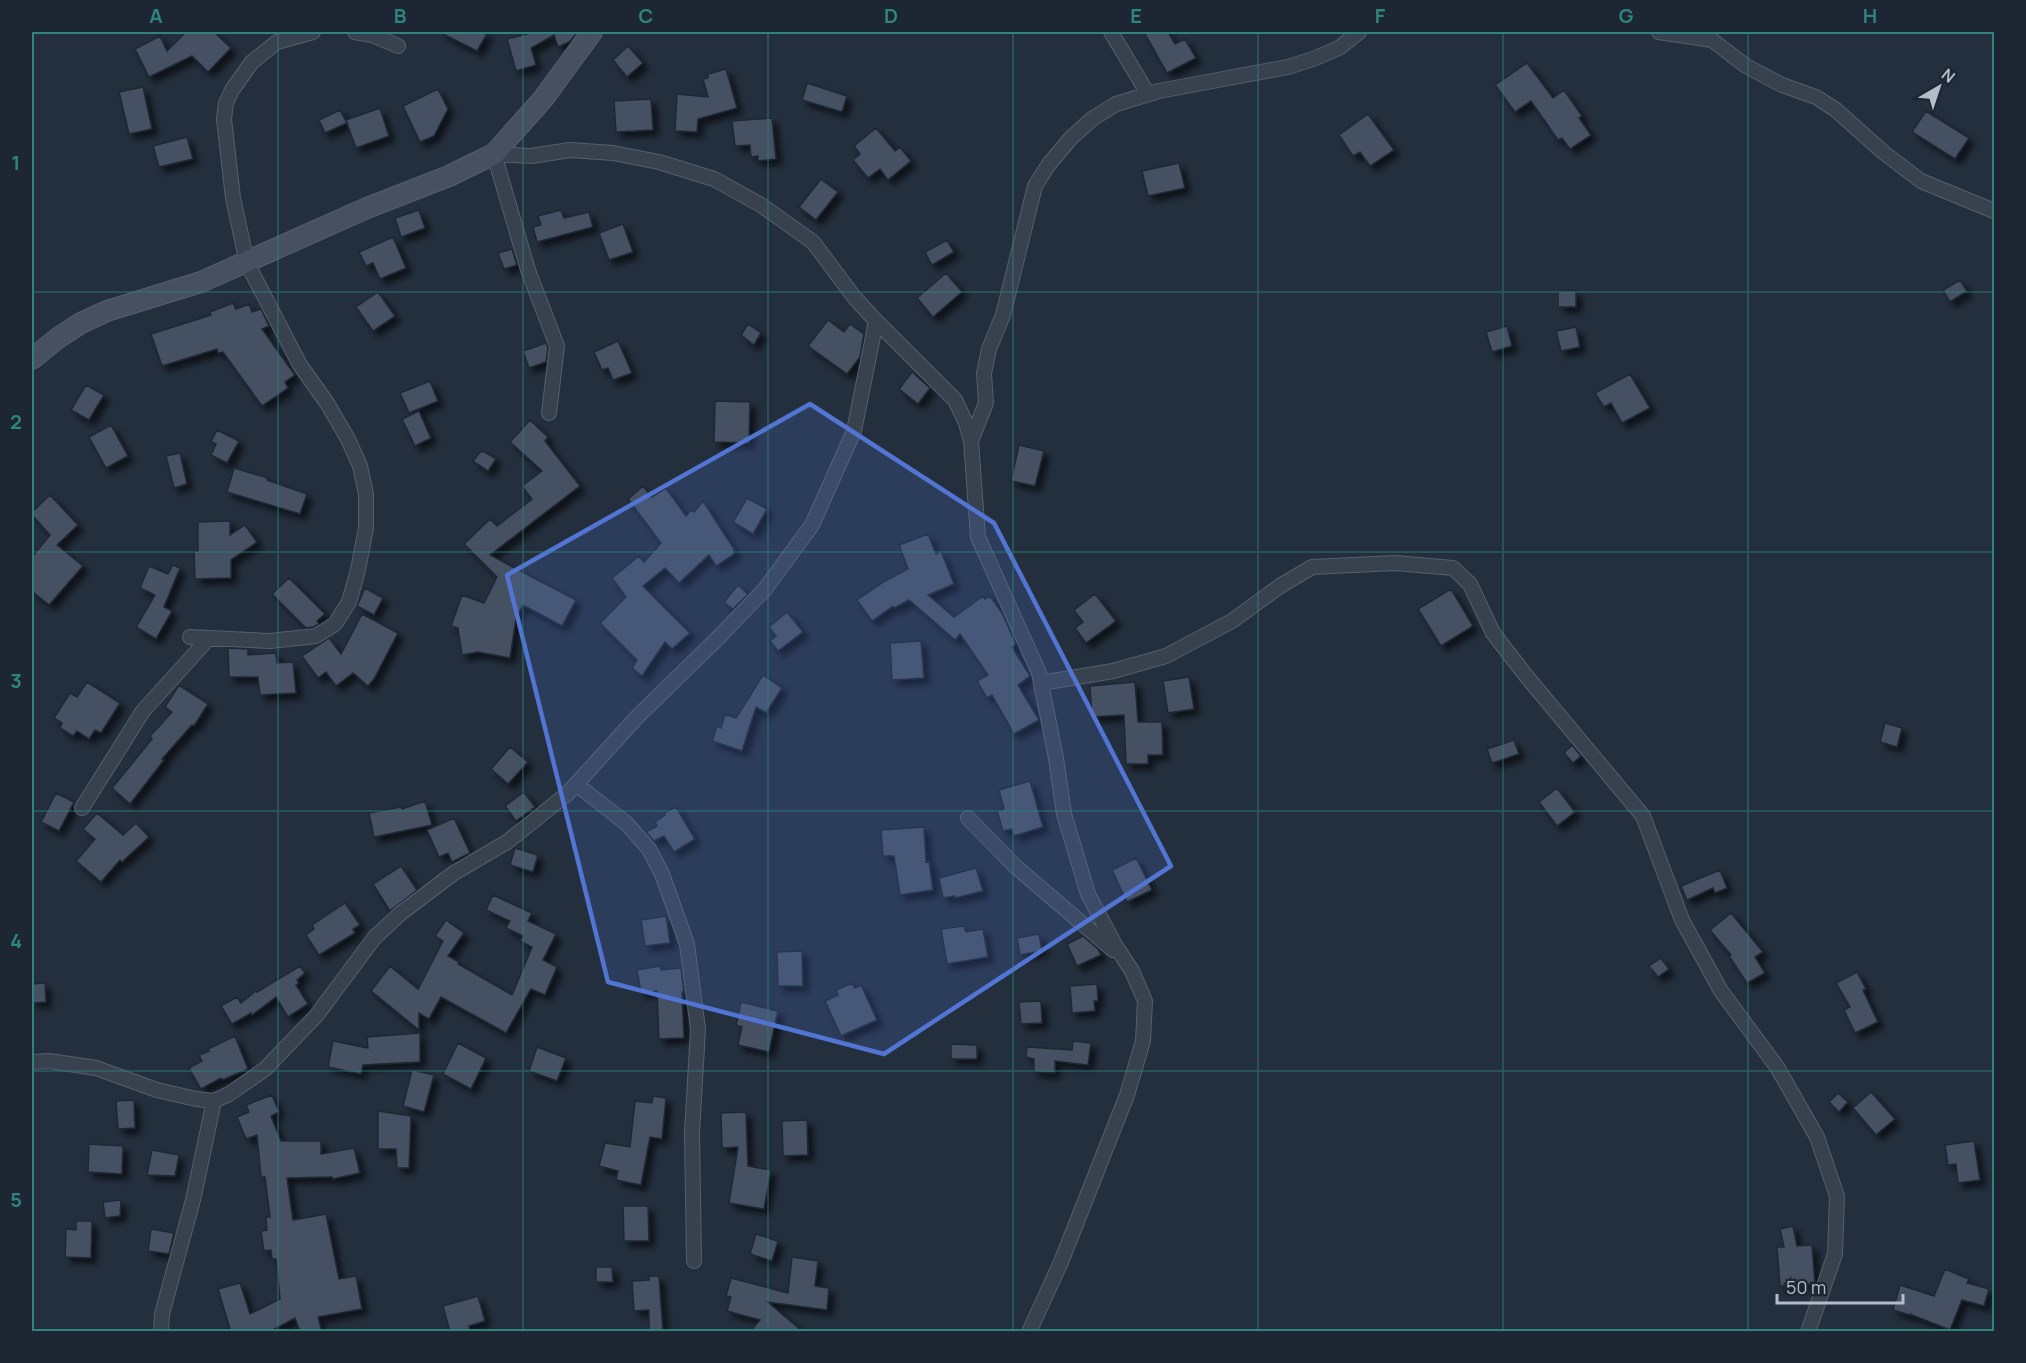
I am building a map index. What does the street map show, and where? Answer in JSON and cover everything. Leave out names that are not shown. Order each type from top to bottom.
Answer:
[{"type":"street","points":[[190,637],[270,641],[316,636],[335,624],[349,602],[358,570],[366,528],[366,494],[360,466],[348,439],[327,403],[300,365],[247,263],[234,198],[224,119],[226,102],[231,90],[252,62],[277,42],[313,32]]},
{"type":"street","points":[[355,32],[372,34],[398,46]]},
{"type":"street","points":[[32,359],[66,333],[107,311],[201,282],[367,208],[449,176],[494,154],[543,99],[592,32]]},
{"type":"street","points":[[1111,32],[1148,94]]},
{"type":"street","points":[[971,441],[986,403],[984,373],[989,349],[1003,315],[1035,186],[1049,164],[1071,138],[1092,119],[1116,104],[1148,94],[1217,79],[1288,68],[1339,48],[1359,32]]},
{"type":"street","points":[[1659,32],[1712,40],[1746,66],[1782,85],[1823,101],[1921,181],[1995,211]]},
{"type":"street","points":[[494,154],[531,156],[570,150],[613,153],[659,162],[714,178],[761,205],[813,242],[854,297],[955,400],[966,423],[971,441],[978,537],[1039,672],[1056,758],[1064,814],[1088,894],[1115,945],[1132,971],[1145,1001],[1143,1041],[1127,1095],[1107,1151],[1029,1332]]},
{"type":"street","points":[[494,154],[528,270],[557,346],[549,413]]},
{"type":"street","points":[[32,1062],[49,1061],[96,1068],[157,1090],[214,1101],[229,1094],[265,1069],[316,1016],[375,937],[401,913],[454,873],[507,842],[567,794],[639,715],[717,639],[765,588],[812,525],[854,431],[876,321]]},
{"type":"street","points":[[1041,683],[1113,671],[1166,656],[1232,621],[1280,586],[1312,567],[1395,563],[1453,568],[1470,584],[1493,633],[1643,816],[1682,920],[1721,991],[1777,1067],[1817,1137],[1836,1196],[1835,1254],[1808,1332]]},
{"type":"street","points":[[82,808],[143,711],[208,638]]},
{"type":"street","points":[[576,784],[627,824],[649,849],[662,874],[687,944],[699,1029],[692,1132],[694,1261]]},
{"type":"street","points":[[968,818],[1015,866],[1126,962]]},
{"type":"street","points":[[161,1332],[162,1314],[193,1200],[214,1101]]},
{"type":"highlighted area","points":[[810,404],[994,523],[1171,866],[884,1054],[608,982],[507,575]]},
{"type":"building","points":[[186,32],[214,32],[231,48],[208,72],[192,56],[149,77],[135,49],[160,36],[167,51]]},
{"type":"building","points":[[439,32],[488,32],[477,51]]},
{"type":"building","points":[[535,32],[578,32],[569,42],[558,47],[554,35],[531,48],[536,65],[516,71],[507,39]]},
{"type":"building","points":[[1144,32],[1168,32],[1175,44],[1185,39],[1196,58],[1167,73]]},
{"type":"building","points":[[628,46],[643,63],[627,77],[613,60]]},
{"type":"building","points":[[1527,63],[1553,98],[1564,90],[1582,116],[1579,118],[1591,135],[1570,149],[1562,138],[1558,140],[1531,101],[1515,112],[1495,85]]},
{"type":"building","points":[[726,69],[737,108],[698,119],[697,132],[675,131],[677,94],[708,97],[703,79],[708,78],[708,74]]},
{"type":"building","points":[[807,83],[847,96],[842,112],[802,100]]},
{"type":"building","points":[[143,87],[152,129],[129,134],[119,92]]},
{"type":"building","points":[[438,89],[448,109],[434,136],[420,142],[403,106]]},
{"type":"building","points":[[651,99],[653,130],[616,132],[614,101]]},
{"type":"building","points":[[380,108],[389,136],[356,148],[346,120]]},
{"type":"building","points":[[340,110],[347,123],[325,133],[319,120]]},
{"type":"building","points":[[1926,111],[1969,138],[1955,159],[1912,132]]},
{"type":"building","points":[[1368,114],[1394,150],[1370,166],[1360,152],[1353,156],[1339,135]]},
{"type":"building","points":[[772,118],[776,159],[758,161],[758,156],[751,157],[750,145],[735,146],[732,121]]},
{"type":"building","points":[[876,128],[895,151],[900,147],[911,161],[888,180],[880,169],[868,178],[853,160],[860,154],[854,146]]},
{"type":"building","points":[[187,137],[193,159],[159,167],[153,146]]},
{"type":"building","points":[[1179,163],[1185,188],[1148,196],[1142,171]]},
{"type":"building","points":[[821,179],[838,192],[816,220],[799,207]]},
{"type":"building","points":[[419,210],[425,228],[401,237],[395,218]]},
{"type":"building","points":[[561,210],[564,218],[589,212],[593,227],[537,242],[533,227],[541,225],[538,216]]},
{"type":"building","points":[[623,224],[633,252],[609,260],[599,233]]},
{"type":"building","points":[[393,237],[406,268],[380,279],[373,263],[366,266],[359,252]]},
{"type":"building","points":[[947,240],[954,252],[932,265],[925,252]]},
{"type":"building","points":[[512,249],[517,265],[504,269],[498,253]]},
{"type":"building","points":[[946,273],[962,292],[933,317],[917,298]]},
{"type":"building","points":[[1960,280],[1967,291],[1950,302],[1943,290]]},
{"type":"building","points":[[1558,291],[1576,291],[1576,307],[1558,307]]},
{"type":"building","points":[[378,292],[395,316],[373,331],[356,307]]},
{"type":"building","points":[[233,303],[236,309],[249,304],[252,312],[261,309],[269,326],[262,329],[295,375],[285,382],[288,388],[262,406],[223,352],[218,353],[217,349],[162,366],[151,334],[211,315],[210,312]]},
{"type":"building","points":[[828,320],[844,332],[850,324],[864,334],[860,357],[847,374],[808,346]]},
{"type":"building","points":[[748,324],[761,333],[754,345],[741,335]]},
{"type":"building","points":[[1507,326],[1512,346],[1492,352],[1486,332]]},
{"type":"building","points":[[1576,327],[1580,347],[1561,351],[1556,331]]},
{"type":"building","points":[[618,341],[632,373],[613,380],[608,368],[602,370],[594,352]]},
{"type":"building","points":[[546,343],[548,347],[546,362],[529,368],[523,351]]},
{"type":"building","points":[[912,372],[930,388],[918,404],[899,389]]},
{"type":"building","points":[[1630,374],[1650,408],[1622,423],[1611,403],[1604,407],[1595,393]]},
{"type":"building","points":[[430,381],[438,401],[409,413],[400,393]]},
{"type":"building","points":[[86,385],[104,395],[89,420],[71,410]]},
{"type":"building","points":[[715,401],[750,402],[749,443],[714,442]]},
{"type":"building","points":[[419,411],[431,438],[415,446],[402,419]]},
{"type":"building","points":[[530,420],[548,437],[545,441],[580,486],[490,555],[576,600],[562,626],[523,605],[516,618],[510,658],[478,652],[462,655],[458,628],[451,626],[462,595],[484,603],[497,577],[464,544],[490,519],[497,526],[532,499],[522,486],[542,471],[510,442]]},
{"type":"building","points":[[111,425],[128,456],[106,468],[89,437]]},
{"type":"building","points":[[217,430],[239,441],[227,463],[211,455],[216,444],[211,442]]},
{"type":"building","points":[[1019,445],[1044,451],[1035,486],[1011,481]]},
{"type":"building","points":[[480,452],[485,452],[496,459],[488,471],[473,461]]},
{"type":"building","points":[[180,453],[187,484],[174,488],[166,456]]},
{"type":"building","points":[[234,468],[268,478],[267,480],[307,494],[300,514],[227,492]]},
{"type":"building","points":[[643,486],[652,497],[666,488],[686,516],[691,510],[694,512],[703,501],[734,549],[734,554],[716,566],[709,555],[679,583],[665,568],[643,586],[690,633],[672,649],[665,642],[642,676],[632,668],[637,660],[600,623],[626,597],[612,578],[639,556],[644,562],[661,543],[628,499]]},
{"type":"building","points":[[50,495],[78,525],[57,545],[83,566],[49,605],[32,591],[32,557],[50,535],[32,515],[32,512]]},
{"type":"building","points":[[747,498],[767,509],[753,534],[733,522]]},
{"type":"building","points":[[230,521],[230,535],[245,525],[257,542],[231,560],[231,578],[195,579],[194,551],[198,551],[198,522]]},
{"type":"building","points":[[928,534],[936,554],[941,551],[954,584],[928,595],[954,617],[983,596],[985,599],[990,596],[1002,613],[1016,644],[1012,647],[1030,676],[1018,685],[1039,720],[1014,734],[992,695],[987,698],[977,681],[988,675],[960,634],[955,640],[909,600],[894,608],[893,606],[872,621],[857,600],[908,569],[899,545]]},
{"type":"building","points":[[173,565],[180,568],[164,607],[172,611],[156,639],[136,627],[155,595],[140,588],[149,566],[168,574]]},
{"type":"building","points":[[289,578],[325,614],[317,621],[319,624],[306,628],[272,594]]},
{"type":"building","points":[[738,585],[748,594],[733,609],[724,602]]},
{"type":"building","points":[[365,588],[383,598],[374,615],[357,606]]},
{"type":"building","points":[[1451,589],[1473,626],[1441,646],[1418,609]]},
{"type":"building","points":[[1095,594],[1116,621],[1086,643],[1075,628],[1083,622],[1074,610]]},
{"type":"building","points":[[787,612],[803,632],[778,651],[770,641],[776,636],[769,627]]},
{"type":"building","points":[[362,614],[398,633],[374,679],[368,686],[353,673],[336,686],[326,672],[318,678],[302,656],[329,638],[341,654]]},
{"type":"building","points":[[921,641],[924,678],[892,680],[890,643]]},
{"type":"building","points":[[228,648],[248,649],[248,655],[276,653],[277,663],[293,662],[296,693],[260,695],[258,677],[229,677]]},
{"type":"building","points":[[763,675],[782,688],[766,713],[756,707],[742,751],[712,741],[717,726],[721,728],[725,714],[736,718]]},
{"type":"building","points":[[1189,677],[1194,709],[1168,713],[1163,681]]},
{"type":"building","points":[[87,682],[120,703],[101,733],[95,730],[89,739],[77,731],[73,736],[60,728],[62,723],[54,718],[70,693],[77,697]]},
{"type":"building","points":[[1135,682],[1138,722],[1162,722],[1163,755],[1148,755],[1148,764],[1126,764],[1124,715],[1092,717],[1090,686]]},
{"type":"building","points":[[179,685],[208,704],[194,726],[192,725],[162,759],[164,760],[130,804],[112,788],[152,739],[150,736],[172,712],[165,707]]},
{"type":"building","points":[[1885,723],[1902,728],[1897,747],[1880,742]]},
{"type":"building","points":[[1514,740],[1519,754],[1492,763],[1487,749]]},
{"type":"building","points":[[1572,745],[1581,756],[1573,763],[1564,753]]},
{"type":"building","points":[[510,747],[528,762],[508,784],[491,769]]},
{"type":"building","points":[[1030,781],[1043,827],[1014,836],[1012,829],[1003,831],[997,811],[1004,809],[999,790]]},
{"type":"building","points":[[1557,788],[1575,812],[1557,826],[1539,802]]},
{"type":"building","points":[[524,792],[535,807],[516,821],[505,806]]},
{"type":"building","points":[[56,793],[74,802],[59,831],[41,822]]},
{"type":"building","points":[[425,801],[432,825],[374,837],[369,813],[401,807],[402,809]]},
{"type":"building","points":[[676,807],[695,839],[674,852],[664,836],[654,841],[646,832],[657,826],[655,822],[665,815],[664,813]]},
{"type":"building","points":[[97,813],[123,835],[136,823],[149,837],[122,862],[120,860],[101,882],[76,861],[95,839],[83,829]]},
{"type":"building","points":[[454,818],[470,853],[452,862],[448,853],[439,857],[427,830]]},
{"type":"building","points":[[924,827],[926,862],[929,861],[933,890],[900,895],[894,856],[883,856],[881,830]]},
{"type":"building","points":[[515,848],[538,855],[533,872],[510,865]]},
{"type":"building","points":[[1136,858],[1152,890],[1127,902],[1112,870]]},
{"type":"building","points":[[401,866],[417,890],[390,911],[373,884]]},
{"type":"building","points":[[976,868],[983,891],[955,898],[955,896],[943,898],[939,878]]},
{"type":"building","points":[[1720,870],[1727,888],[1715,893],[1713,888],[1687,900],[1681,886]]},
{"type":"building","points":[[493,895],[532,913],[528,921],[556,934],[543,960],[557,967],[545,995],[531,989],[506,1033],[441,997],[429,1019],[419,1013],[419,1030],[371,991],[390,966],[418,989],[443,941],[435,936],[446,920],[464,933],[448,956],[512,995],[532,947],[520,941],[523,936],[506,928],[510,921],[486,910]]},
{"type":"building","points":[[345,903],[360,925],[353,929],[355,933],[319,955],[306,935],[314,929],[312,925]]},
{"type":"building","points":[[1731,913],[1763,952],[1755,957],[1765,973],[1747,983],[1729,956],[1731,955],[1710,930]]},
{"type":"building","points":[[666,916],[670,943],[645,946],[641,920]]},
{"type":"building","points":[[964,926],[966,932],[983,929],[988,957],[947,964],[941,929]]},
{"type":"building","points":[[1039,934],[1042,951],[1020,955],[1017,938]]},
{"type":"building","points":[[1083,936],[1098,949],[1101,955],[1077,966],[1067,944]]},
{"type":"building","points":[[802,951],[803,986],[778,986],[777,952]]},
{"type":"building","points":[[1661,958],[1669,969],[1658,977],[1649,966]]},
{"type":"building","points":[[300,966],[305,973],[297,980],[299,983],[296,985],[308,1004],[288,1017],[276,997],[252,1015],[251,1013],[232,1024],[221,1006],[237,997],[241,1003],[256,991]]},
{"type":"building","points":[[660,966],[661,970],[681,968],[684,992],[682,992],[684,1038],[659,1039],[657,991],[641,993],[637,970]]},
{"type":"building","points":[[1857,972],[1878,1022],[1855,1033],[1844,1010],[1850,1007],[1836,983]]},
{"type":"building","points":[[45,983],[46,1002],[32,1003],[32,984]]},
{"type":"building","points":[[852,983],[855,988],[861,985],[877,1020],[841,1036],[825,1001],[838,995],[836,990]]},
{"type":"building","points":[[1097,984],[1098,1001],[1094,1001],[1095,1011],[1072,1013],[1070,986]]},
{"type":"building","points":[[1041,1001],[1042,1023],[1021,1024],[1019,1002]]},
{"type":"building","points":[[741,1002],[778,1011],[769,1052],[738,1045],[742,1027],[736,1025]]},
{"type":"building","points":[[420,1033],[420,1062],[363,1065],[361,1074],[328,1067],[333,1041],[368,1048],[367,1037]]},
{"type":"building","points":[[235,1036],[248,1069],[222,1080],[221,1078],[201,1089],[189,1068],[202,1061],[199,1055]]},
{"type":"building","points":[[1073,1041],[1091,1043],[1088,1065],[1055,1061],[1055,1073],[1034,1072],[1034,1059],[1026,1057],[1027,1047],[1072,1050]]},
{"type":"building","points":[[458,1043],[486,1058],[471,1089],[443,1074]]},
{"type":"building","points":[[951,1044],[977,1045],[977,1059],[951,1059]]},
{"type":"building","points":[[537,1047],[566,1058],[557,1081],[529,1071]]},
{"type":"building","points":[[412,1070],[434,1075],[424,1112],[403,1106]]},
{"type":"building","points":[[1871,1092],[1895,1119],[1876,1135],[1853,1108]]},
{"type":"building","points":[[1838,1093],[1848,1102],[1839,1112],[1829,1102]]},
{"type":"building","points":[[272,1095],[279,1112],[271,1116],[281,1141],[321,1141],[321,1154],[354,1148],[360,1173],[333,1179],[332,1177],[287,1178],[293,1220],[326,1214],[339,1279],[356,1276],[362,1309],[318,1317],[322,1332],[300,1332],[295,1318],[269,1332],[231,1332],[218,1289],[240,1283],[250,1314],[280,1299],[276,1259],[272,1259],[271,1250],[264,1251],[261,1231],[267,1230],[266,1217],[270,1217],[265,1177],[261,1177],[257,1135],[246,1139],[237,1117],[249,1112],[246,1105]]},
{"type":"building","points":[[653,1096],[666,1098],[662,1139],[650,1137],[641,1185],[616,1180],[618,1171],[599,1166],[605,1143],[630,1147],[635,1101],[652,1103]]},
{"type":"building","points":[[134,1100],[135,1128],[118,1129],[116,1101]]},
{"type":"building","points":[[378,1111],[411,1116],[409,1168],[397,1168],[396,1149],[378,1149]]},
{"type":"building","points":[[746,1112],[748,1166],[771,1170],[764,1209],[729,1203],[738,1147],[722,1148],[721,1113]]},
{"type":"building","points":[[807,1120],[808,1155],[783,1156],[782,1121]]},
{"type":"building","points":[[1974,1141],[1980,1180],[1958,1183],[1956,1164],[1948,1165],[1945,1145]]},
{"type":"building","points":[[89,1144],[123,1146],[122,1174],[88,1172]]},
{"type":"building","points":[[152,1150],[179,1155],[175,1176],[147,1175]]},
{"type":"building","points":[[121,1200],[120,1216],[105,1218],[103,1202]]},
{"type":"building","points":[[623,1206],[648,1206],[649,1241],[624,1241]]},
{"type":"building","points":[[76,1221],[92,1221],[91,1258],[65,1257],[66,1229],[76,1230]]},
{"type":"building","points":[[1793,1226],[1797,1246],[1812,1245],[1815,1284],[1780,1286],[1777,1247],[1784,1247],[1780,1229]]},
{"type":"building","points":[[151,1229],[174,1233],[169,1254],[148,1251]]},
{"type":"building","points":[[756,1234],[778,1241],[772,1261],[750,1254]]},
{"type":"building","points":[[792,1257],[818,1261],[815,1286],[829,1288],[827,1310],[768,1302],[803,1332],[750,1332],[760,1320],[727,1311],[731,1297],[726,1296],[731,1278],[788,1293]]},
{"type":"building","points":[[596,1267],[612,1267],[613,1282],[596,1282]]},
{"type":"building","points":[[1945,1269],[1969,1279],[1967,1283],[1989,1289],[1984,1306],[1962,1300],[1950,1330],[1910,1314],[1893,1310],[1900,1285],[1934,1296]]},
{"type":"building","points":[[649,1276],[659,1276],[663,1332],[649,1332],[649,1310],[634,1311],[632,1281],[649,1280]]},
{"type":"building","points":[[478,1296],[485,1321],[469,1326],[471,1332],[450,1332],[443,1306]]}]
